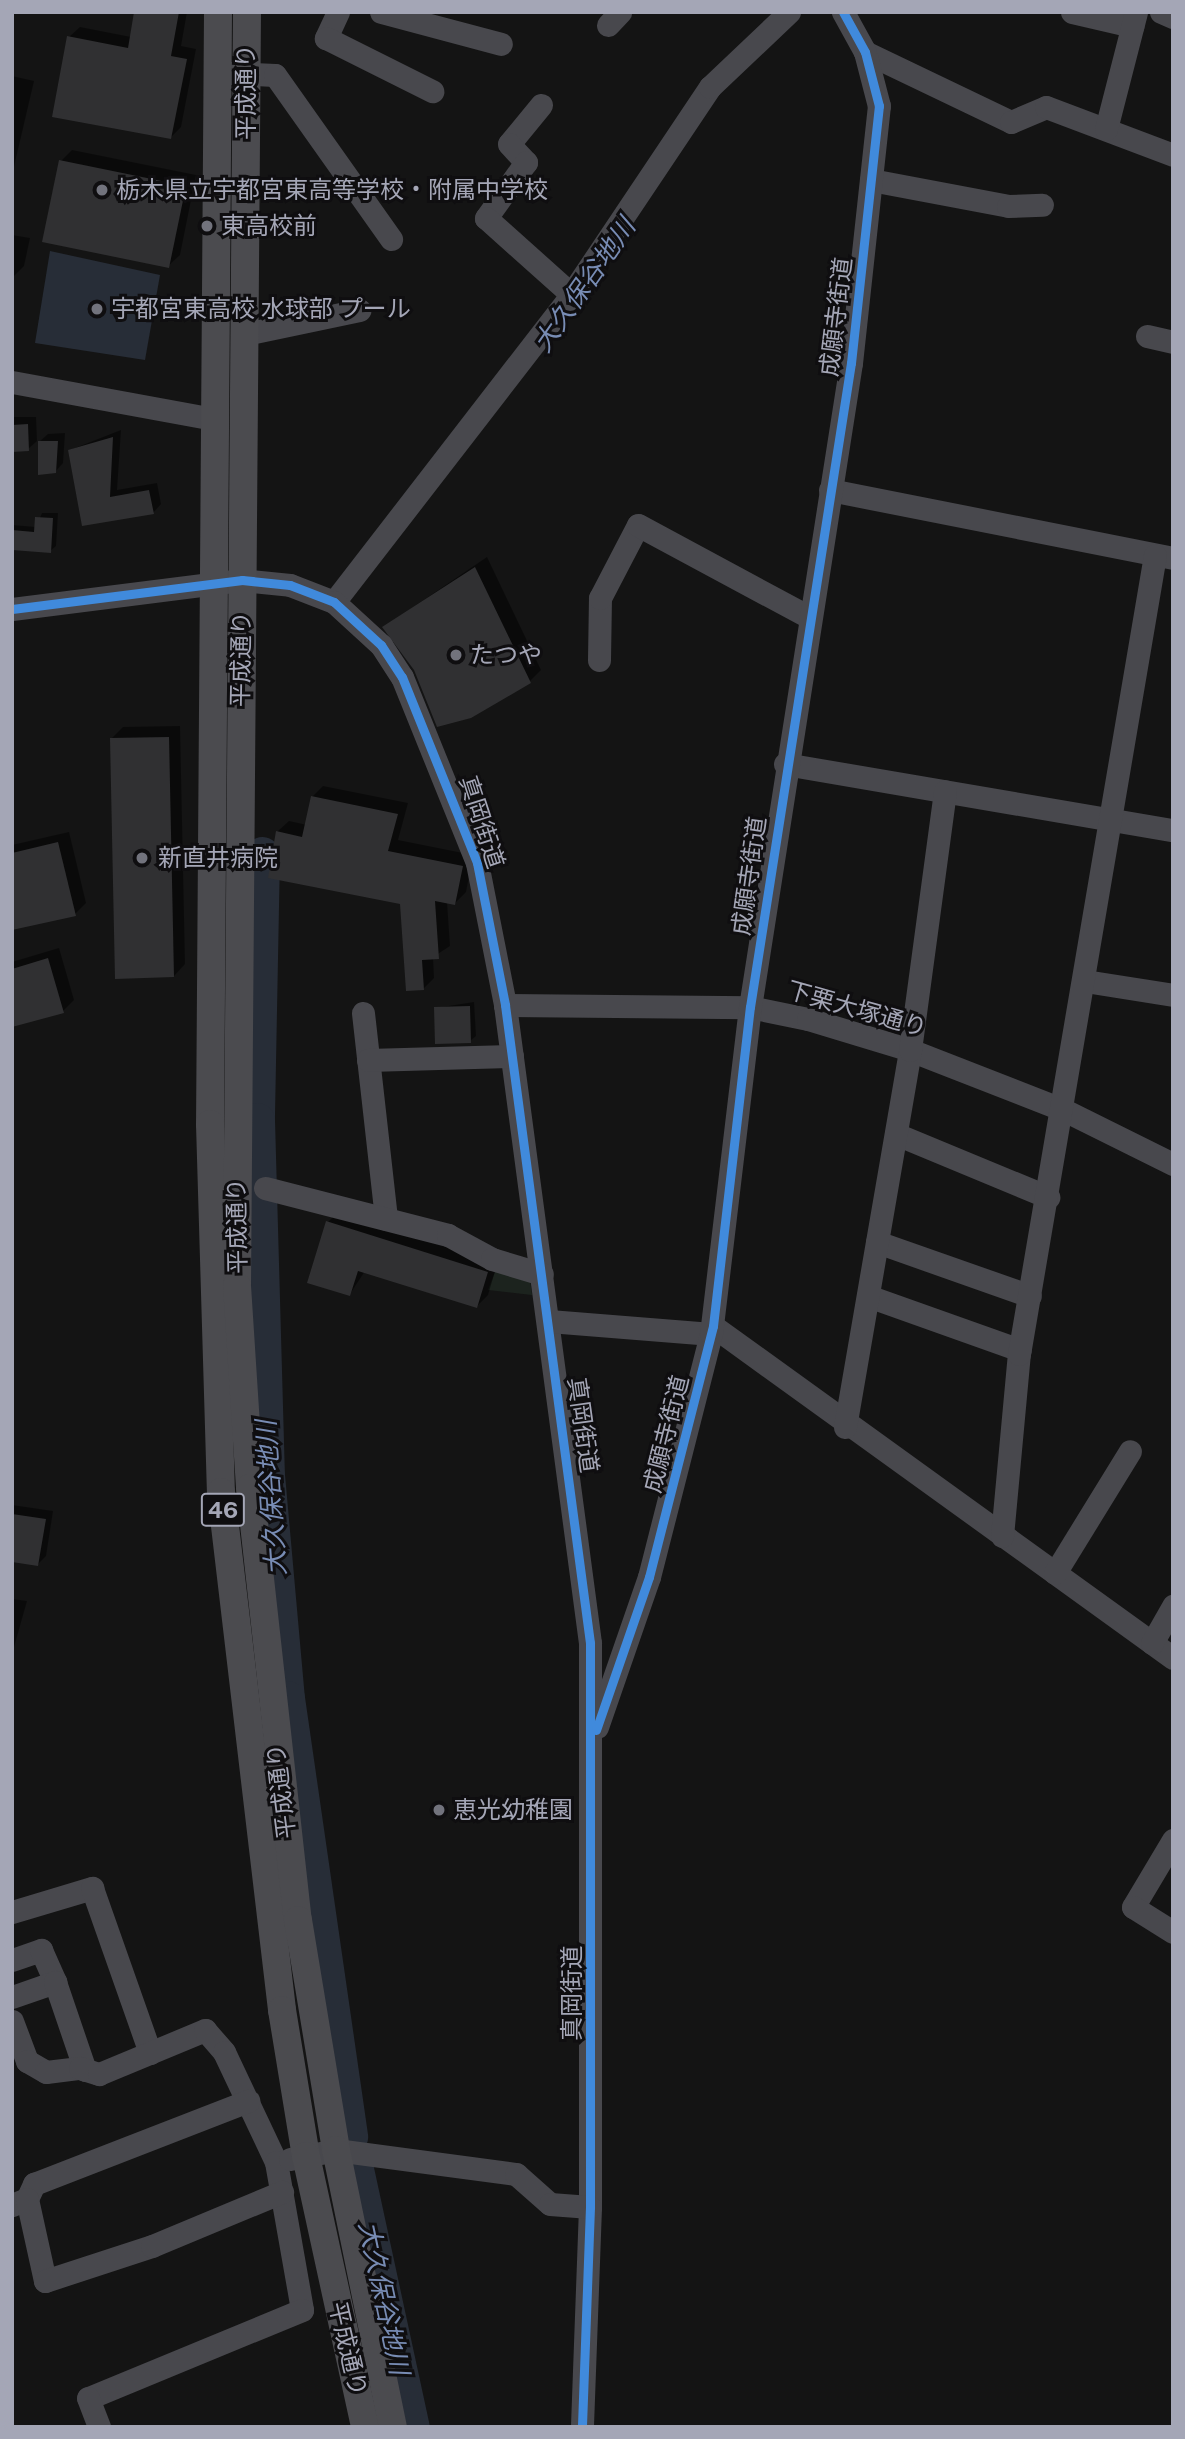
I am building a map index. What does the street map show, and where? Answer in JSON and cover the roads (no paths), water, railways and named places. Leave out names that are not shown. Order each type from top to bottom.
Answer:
[{"type":"main road","name":"平成通り","points":[[218,12],[210,1124],[221,1492],[256,1821],[306,2156],[365,2427]]},
{"type":"main road","name":"平成通り","points":[[247,12],[235,1056],[239,1313],[276,1763],[336,2150],[393,2427]]},
{"type":"street","points":[[338,12],[326,38],[432,91]]},
{"type":"street","points":[[381,12],[501,44]]},
{"type":"street","name":"成願寺街道","points":[[592,1741],[649,1577],[712,1330],[750,1007],[785,764],[830,491],[879,106],[865,52],[843,12]]},
{"type":"street","points":[[1072,12],[1134,19],[1106,129]]},
{"type":"street","points":[[1161,12],[1173,17]]},
{"type":"street","points":[[334,602],[571,294],[710,87],[776,16]]},
{"type":"street","points":[[865,52],[1011,122],[1046,107],[1173,155]]},
{"type":"street","points":[[217,73],[275,75],[391,239]]},
{"type":"street","points":[[541,105],[509,144],[526,162],[486,218],[571,294]]},
{"type":"street","points":[[871,180],[1008,206],[1042,205]]},
{"type":"street","points":[[245,334],[359,310]]},
{"type":"street","points":[[1147,336],[1173,342]]},
{"type":"street","points":[[12,382],[214,419]]},
{"type":"street","points":[[830,491],[1164,556],[1111,819],[1064,1110],[1020,1350],[1002,1536]]},
{"type":"street","points":[[599,660],[600,598],[638,525],[809,617]]},
{"type":"street","name":"真岡街道","points":[[12,609],[242,580],[290,585],[334,602],[381,645],[426,725],[477,863],[505,1005],[579,1535],[592,1741],[590,2207],[582,2427]]},
{"type":"street","points":[[785,764],[1173,830]]},
{"type":"street","points":[[845,1427],[910,1050],[945,791]]},
{"type":"street","points":[[1084,981],[1173,995]]},
{"type":"street","name":"下栗大塚通り","points":[[505,1005],[750,1007],[910,1050],[1064,1110],[1173,1164]]},
{"type":"street","points":[[363,1013],[386,1219]]},
{"type":"street","points":[[368,1060],[512,1056]]},
{"type":"street","points":[[896,1134],[1048,1197]]},
{"type":"street","points":[[265,1188],[448,1235],[492,1259],[542,1274]]},
{"type":"street","points":[[877,1242],[1030,1296]]},
{"type":"street","points":[[868,1296],[1020,1350]]},
{"type":"street","points":[[549,1321],[712,1330],[1173,1658]]},
{"type":"street","points":[[1055,1573],[1130,1451]]},
{"type":"street","points":[[1152,1643],[1173,1606]]},
{"type":"street","points":[[1173,1840],[1133,1907],[1173,1932]]},
{"type":"street","points":[[12,1912],[92,1888],[150,2053]]},
{"type":"street","points":[[12,1960],[41,1950],[86,2070]]},
{"type":"street","points":[[12,1997],[55,1982]]},
{"type":"street","points":[[12,2021],[27,2061],[46,2072],[86,2070],[99,2074],[205,2031],[224,2052],[276,2162],[302,2310],[88,2398],[99,2427]]},
{"type":"street","points":[[248,2101],[34,2185],[20,2202],[46,2281],[282,2192]]},
{"type":"street","points":[[276,2162],[336,2150],[516,2174],[550,2204],[590,2207]]},
{"type":"waterway","name":"大久保谷地川","points":[[262,854],[257,1120],[267,1475],[287,1698],[350,2136]]},
{"type":"waterway","name":"大久保谷地川","points":[[356,2169],[412,2427]]},
{"type":"place","name":"栃木県立宇都宮東高等学校・附属中学校","points":[[102,190]]},
{"type":"place","name":"東高校前","points":[[207,226]]},
{"type":"place","name":"宇都宮東高校 水球部 プール","points":[[97,309]]},
{"type":"place","name":"たつや","points":[[456,655]]},
{"type":"place","name":"新直井病院","points":[[142,858]]},
{"type":"place","name":"恵光幼稚園","points":[[439,1810]]}]
